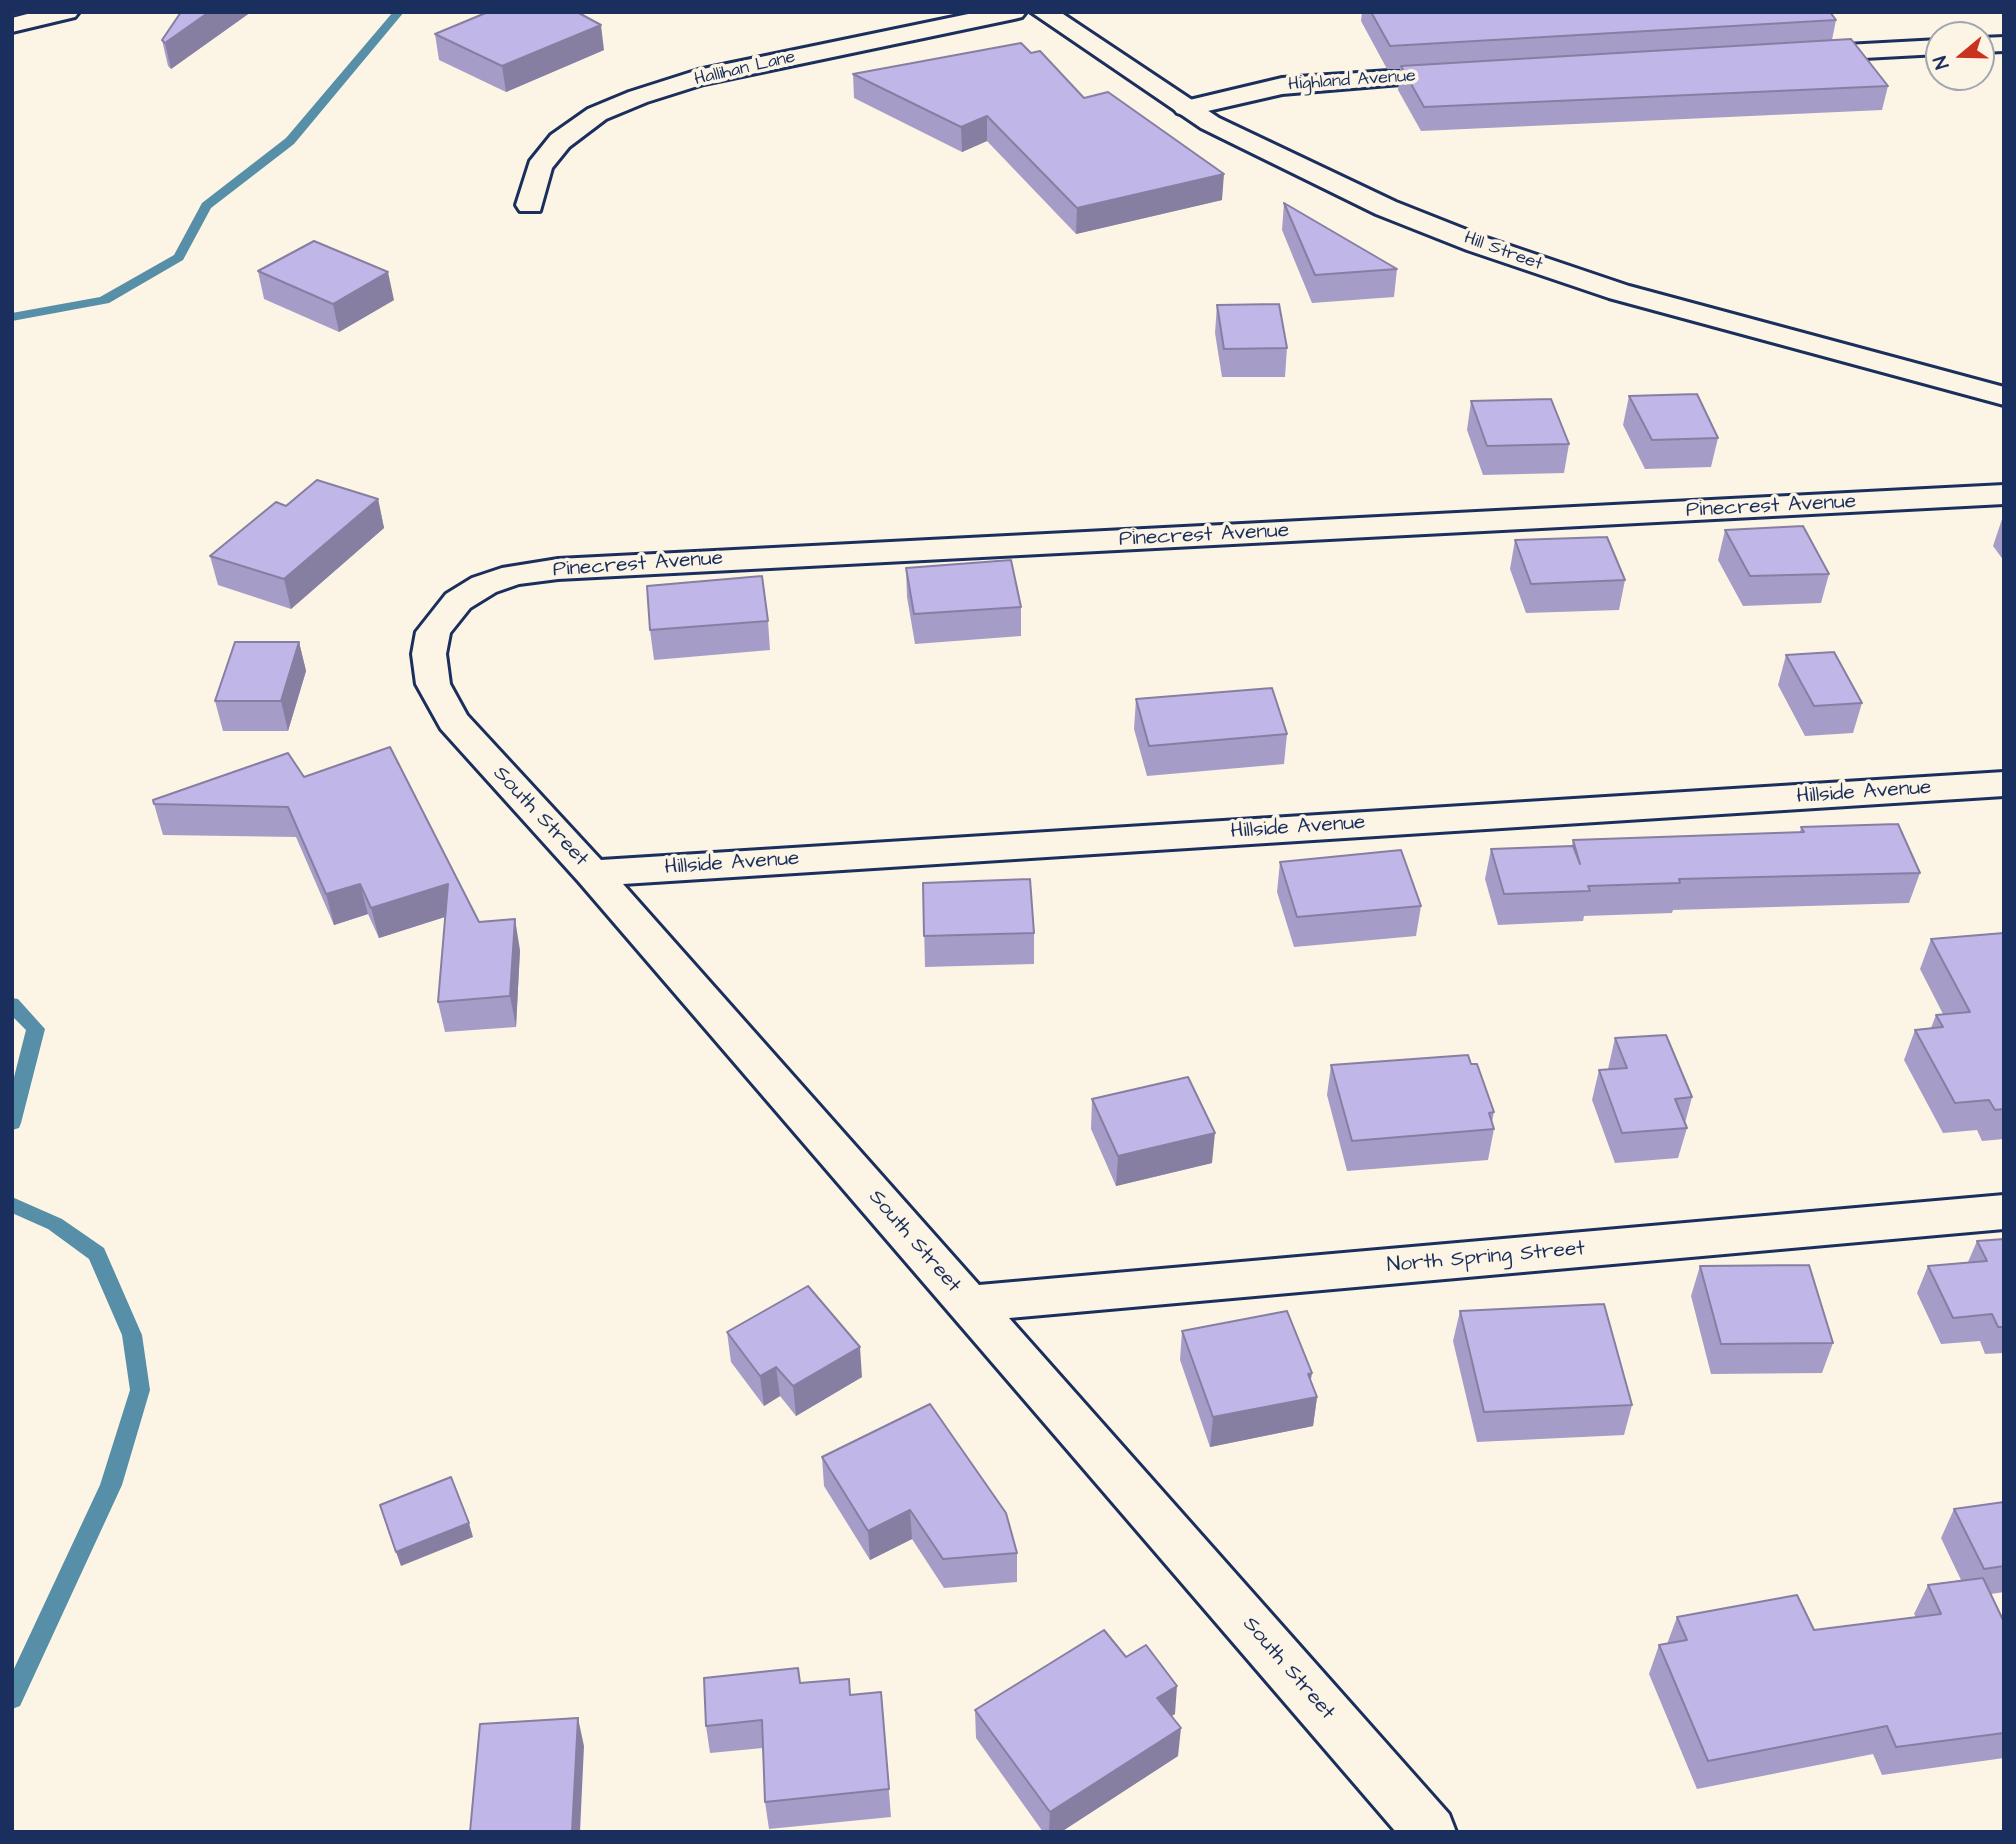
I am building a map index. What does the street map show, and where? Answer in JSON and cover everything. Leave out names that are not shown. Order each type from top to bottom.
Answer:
[{"type":"street","points":[[12,25],[67,12]]},
{"type":"street","name":"Hallihan Lane","points":[[530,205],[539,167],[560,141],[597,114],[638,97],[698,78],[1014,12]]},
{"type":"street","name":"Hill Street","points":[[1043,12],[1186,108],[1309,173],[1478,244],[1700,316],[2004,396]]},
{"type":"street","points":[[1781,55],[1925,48]]},
{"type":"street","name":"Highland Avenue","points":[[1186,108],[1282,86],[1479,72]]},
{"type":"street","name":"Pinecrest Avenue","points":[[431,639],[457,601],[484,585],[514,575],[558,569],[2004,494]]},
{"type":"street","name":"South Street","points":[[431,639],[429,654],[433,684],[453,721],[593,873],[1430,1832]]},
{"type":"street","name":"Hillside Avenue","points":[[593,873],[2004,784]]},
{"type":"street","name":"North Spring Street","points":[[968,1304],[2004,1212]]},
{"type":"building","points":[[181,12],[209,12],[165,43],[162,40]]},
{"type":"building","points":[[488,12],[577,12],[601,25],[502,66],[435,34]]},
{"type":"building","points":[[1371,12],[1830,12],[1836,20],[1390,46]]},
{"type":"building","points":[[1851,39],[1888,86],[1424,107],[1401,66]]},
{"type":"building","points":[[1021,43],[1031,53],[1040,51],[1084,98],[1108,92],[1224,174],[1077,208],[987,116],[961,127],[853,74]]},
{"type":"building","points":[[1284,203],[1397,269],[1315,275]]},
{"type":"building","points":[[314,241],[388,272],[333,304],[258,271]]},
{"type":"building","points":[[1279,304],[1287,348],[1224,349],[1217,305]]},
{"type":"building","points":[[1697,394],[1718,438],[1652,440],[1629,396]]},
{"type":"building","points":[[1551,399],[1569,444],[1487,446],[1471,401]]},
{"type":"building","points":[[317,480],[378,499],[284,579],[210,556],[276,502],[286,506]]},
{"type":"building","points":[[1803,526],[1829,574],[1750,576],[1725,530]]},
{"type":"building","points":[[1607,537],[1625,580],[1531,584],[1515,540]]},
{"type":"building","points":[[1011,560],[1021,607],[914,614],[906,568]]},
{"type":"building","points":[[762,576],[768,621],[650,630],[647,586]]},
{"type":"building","points":[[235,642],[299,642],[281,701],[215,701]]},
{"type":"building","points":[[1834,652],[1862,703],[1814,706],[1786,655]]},
{"type":"building","points":[[1272,688],[1287,734],[1149,746],[1136,699]]},
{"type":"building","points":[[390,747],[479,922],[515,919],[510,996],[438,1002],[448,884],[371,908],[360,884],[326,894],[288,807],[154,804],[153,800],[288,753],[304,777]]},
{"type":"building","points":[[1898,824],[1920,873],[1679,879],[1680,883],[1588,886],[1590,891],[1504,894],[1491,849],[1573,846],[1580,864],[1573,840],[1804,832],[1801,827]]},
{"type":"building","points":[[1401,850],[1421,906],[1297,917],[1280,862]]},
{"type":"building","points":[[1030,879],[1034,933],[924,936],[923,883]]},
{"type":"building","points":[[2004,933],[2004,1109],[1995,1110],[1989,1100],[1955,1103],[1915,1030],[1943,1027],[1936,1015],[1970,1012],[1931,939]]},
{"type":"building","points":[[1666,1035],[1692,1097],[1675,1099],[1687,1128],[1622,1133],[1599,1070],[1627,1068],[1615,1038]]},
{"type":"building","points":[[1468,1055],[1471,1064],[1477,1064],[1494,1112],[1489,1113],[1494,1129],[1352,1141],[1331,1065]]},
{"type":"building","points":[[1188,1077],[1215,1133],[1118,1156],[1092,1099]]},
{"type":"building","points":[[2004,1239],[2004,1327],[1998,1327],[1992,1314],[1953,1318],[1928,1266],[1987,1261],[1977,1241]]},
{"type":"building","points":[[1809,1265],[1833,1343],[1721,1344],[1700,1266]]},
{"type":"building","points":[[808,1286],[860,1347],[793,1386],[776,1367],[760,1376],[727,1332]]},
{"type":"building","points":[[1604,1304],[1632,1405],[1484,1412],[1460,1311]]},
{"type":"building","points":[[1287,1311],[1312,1373],[1308,1374],[1317,1397],[1213,1417],[1182,1331]]},
{"type":"building","points":[[930,1404],[1006,1513],[1017,1553],[943,1559],[910,1510],[868,1531],[822,1457]]},
{"type":"building","points":[[451,1477],[469,1523],[396,1552],[380,1505]]},
{"type":"building","points":[[2004,1502],[2004,1566],[1984,1569],[1954,1509]]},
{"type":"building","points":[[1983,1578],[2004,1622],[2004,1733],[1896,1747],[1887,1726],[1708,1761],[1659,1645],[1687,1640],[1677,1617],[1797,1595],[1814,1630],[1941,1614],[1928,1585]]},
{"type":"building","points":[[1104,1630],[1126,1657],[1146,1645],[1177,1686],[1157,1698],[1181,1728],[1050,1812],[975,1710]]},
{"type":"building","points":[[798,1668],[800,1683],[849,1679],[850,1695],[881,1692],[889,1789],[765,1802],[762,1720],[706,1726],[704,1678]]},
{"type":"building","points":[[578,1718],[572,1832],[470,1832],[480,1724]]},
{"type":"waterway","points":[[12,317],[104,300],[179,257],[206,206],[290,141],[399,12]]},
{"type":"waterway","points":[[12,1004],[36,1029],[12,1123]]},
{"type":"waterway","points":[[12,1204],[55,1224],[97,1254],[132,1335],[140,1390],[111,1485],[12,1698]]}]
